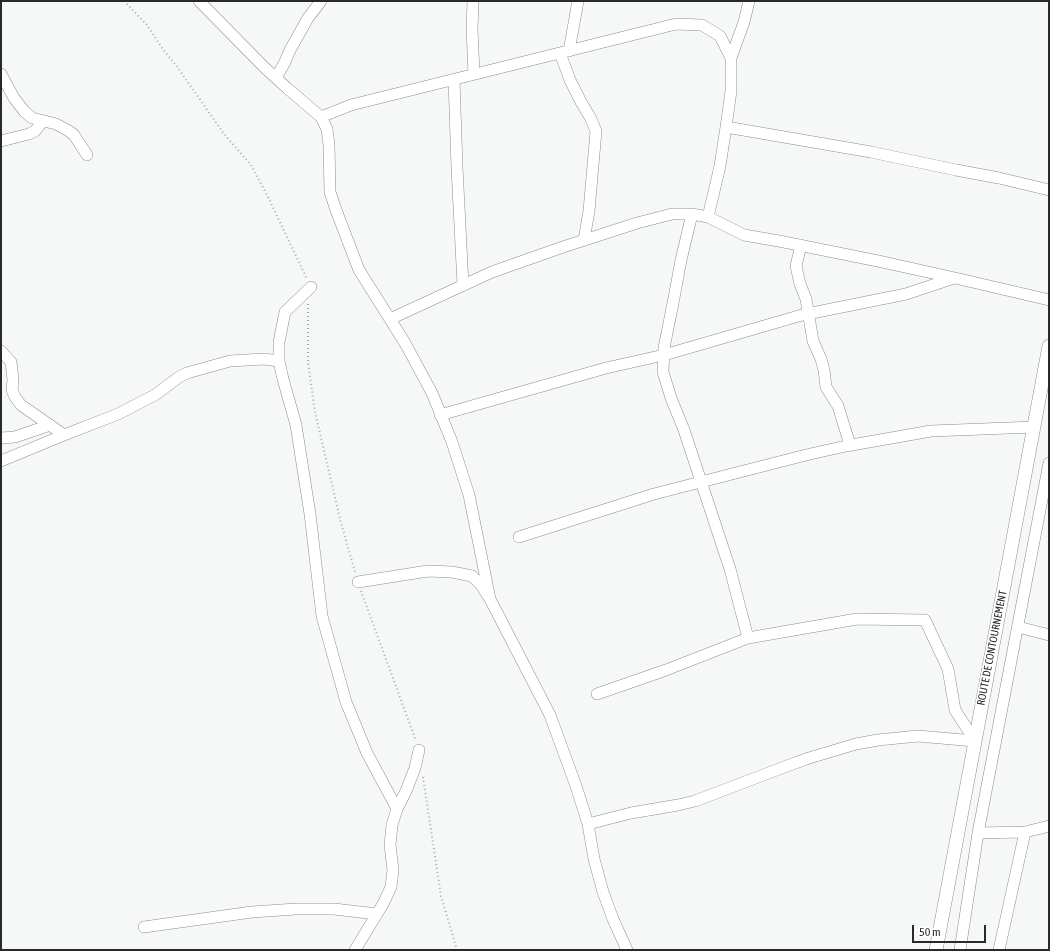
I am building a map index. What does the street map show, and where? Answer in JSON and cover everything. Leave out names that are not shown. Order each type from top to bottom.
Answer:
[{"type":"street","points":[[199,1],[276,78],[321,117],[327,129],[329,145],[330,192],[336,210],[359,270],[405,342],[432,393],[452,442],[469,495],[490,599]]},
{"type":"street","points":[[276,78],[308,18],[321,1]]},
{"type":"street","points":[[473,1],[474,74]]},
{"type":"street","points":[[578,1],[565,52],[570,80],[596,131],[589,211],[584,240]]},
{"type":"street","points":[[708,217],[720,166],[726,127],[731,92],[731,58],[744,22],[749,1]]},
{"type":"street","points":[[321,117],[351,105],[676,24],[702,25],[720,36],[731,58]]},
{"type":"street","points":[[1,74],[14,98],[24,112],[32,118],[56,124],[69,131],[74,135],[87,155]]},
{"type":"street","points":[[454,80],[463,285]]},
{"type":"street","points":[[1,141],[36,131],[43,120]]},
{"type":"street","points":[[726,127],[871,152],[999,178],[1049,190]]},
{"type":"street","points":[[390,319],[492,272],[584,240],[637,223],[672,214],[692,214],[708,217],[744,235],[878,261],[1049,300]]},
{"type":"street","points":[[692,214],[681,260],[664,348],[663,372],[671,398],[684,430],[730,569],[748,638]]},
{"type":"street","points":[[801,246],[796,266],[806,299],[813,341],[821,359],[826,387],[838,406],[850,445]]},
{"type":"street","points":[[440,414],[606,368],[664,355],[716,341],[763,326],[809,314],[906,294],[955,278]]},
{"type":"street","points":[[311,287],[285,312],[279,342],[279,361],[296,425],[310,514],[322,616],[346,702],[367,753],[397,809]]},
{"type":"street","name":"ROUTE DE CONTOURNEMENT","points":[[936,950],[1049,346]]},
{"type":"street","points":[[1,351],[11,362],[13,380],[12,390],[15,398],[21,405],[64,435]]},
{"type":"street","points":[[1,461],[118,414],[155,395],[179,377],[187,373],[230,361],[264,359],[279,361]]},
{"type":"street","points":[[1,438],[16,437],[50,425]]},
{"type":"street","points":[[519,537],[654,494],[850,445],[931,431],[1034,426]]},
{"type":"street","points":[[960,950],[978,833],[1049,463]]},
{"type":"street","points":[[358,582],[428,571],[452,572],[472,576],[481,585],[490,599],[550,715],[588,824],[594,859],[603,892],[627,950]]},
{"type":"street","points":[[597,694],[666,670],[748,638],[857,619],[925,620],[948,669],[955,710],[975,741]]},
{"type":"street","points":[[1018,627],[1049,636]]},
{"type":"street","points":[[588,824],[631,813],[691,802],[794,763],[856,744],[918,736],[975,741]]},
{"type":"street","points":[[355,950],[383,904],[391,887],[393,870],[390,845],[392,824],[415,768],[419,750]]},
{"type":"street","points":[[978,833],[1025,832],[1049,826]]},
{"type":"street","points":[[999,950],[1025,832]]},
{"type":"street","points":[[144,927],[252,912],[296,909],[334,910],[377,914]]},
{"type":"path","points":[[124,1],[147,25],[224,134],[251,165],[311,287],[308,306],[308,362],[315,412],[341,523],[358,582],[419,750]]},
{"type":"path","points":[[423,773],[441,896],[457,950]]}]
